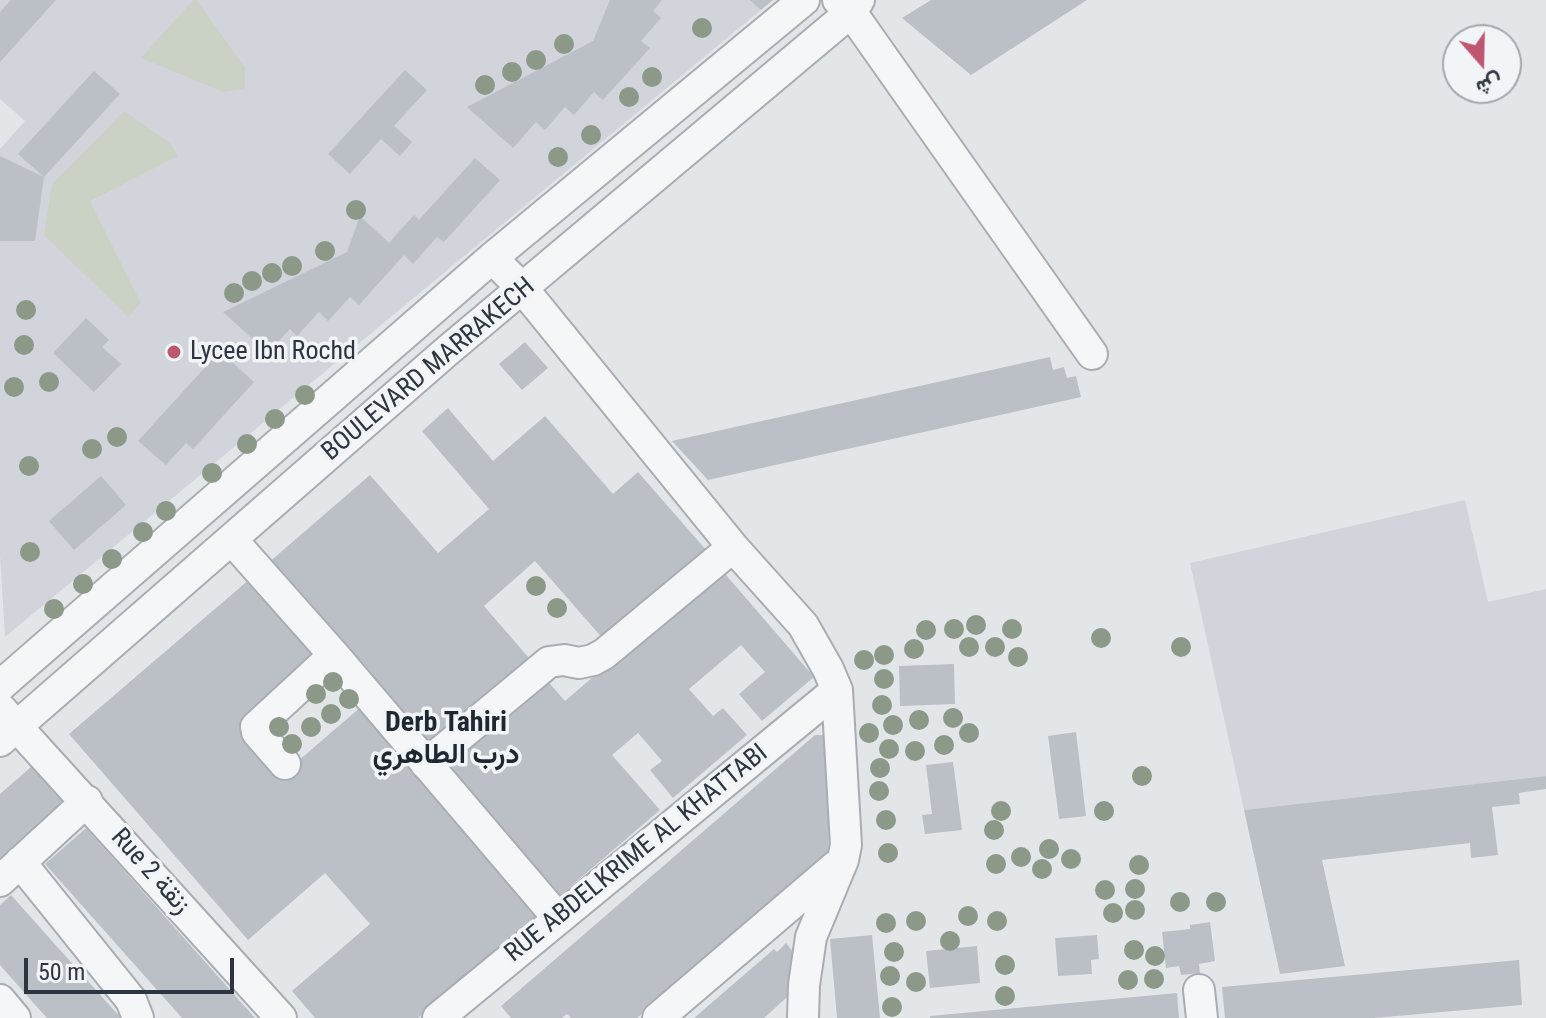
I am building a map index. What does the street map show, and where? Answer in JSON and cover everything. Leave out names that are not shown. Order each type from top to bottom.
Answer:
[{"type":"street","name":"BOULEVARD MARRAKECH","points":[[0,686],[492,258],[804,0]]},
{"type":"street","name":"BOULEVARD MARRAKECH","points":[[6,725],[232,540],[849,4]]},
{"type":"street","points":[[849,4],[1092,354]]},
{"type":"street","points":[[492,258],[523,289],[733,547],[803,625],[837,690],[847,829],[843,860],[811,937],[803,1018]]},
{"type":"street","points":[[232,540],[558,918]]},
{"type":"street","points":[[426,764],[549,662],[564,660],[579,663],[604,654],[733,547]]},
{"type":"street","points":[[285,764],[256,727],[334,655]]},
{"type":"street","name":"RUE ABDELKRIME AL KHATTABI","points":[[456,1013],[558,918],[837,690]]},
{"type":"street","name":"Rue 2 زنقة","points":[[6,725],[87,801],[281,1018]]},
{"type":"street","points":[[87,801],[10,871],[134,1009]]},
{"type":"street","points":[[658,1018],[843,860]]},
{"type":"shaded area","name":"Lycee Ibn Rochd","points":[[0,0],[773,0],[5,637],[0,555],[0,149],[25,121],[0,99]]},
{"type":"shaded area","points":[[193,0],[197,0],[245,68],[245,89],[223,92],[141,58]]},
{"type":"shaded area","points":[[124,111],[169,142],[178,156],[90,201],[141,303],[128,317],[44,235],[52,184]]},
{"type":"shaded area","points":[[1465,500],[1488,602],[1546,589],[1546,776],[1244,810],[1190,563]]},
{"type":"building","points":[[11,0],[56,0],[0,62],[0,12]]},
{"type":"building","points":[[610,0],[662,0],[653,11],[661,18],[641,41],[650,48],[603,100],[594,92],[574,115],[565,107],[545,130],[536,122],[513,148],[467,107],[593,41]]},
{"type":"building","points":[[750,0],[773,0],[761,10]]},
{"type":"building","points":[[931,0],[1087,0],[971,75],[902,18]]},
{"type":"building","points":[[405,70],[427,90],[394,126],[412,142],[400,156],[381,139],[350,174],[328,154]]},
{"type":"building","points":[[94,71],[120,94],[44,177],[18,154]]},
{"type":"building","points":[[0,156],[44,177],[35,241],[0,241]]},
{"type":"building","points":[[475,158],[500,180],[444,242],[437,237],[413,264],[404,255],[359,305],[350,297],[328,321],[319,312],[297,336],[290,329],[268,353],[223,312],[347,252],[360,216],[389,243],[414,215],[419,220]]},
{"type":"building","points":[[86,318],[109,340],[102,347],[121,364],[94,392],[53,353]]},
{"type":"building","points":[[525,342],[548,368],[522,390],[499,364]]},
{"type":"building","points":[[220,351],[254,382],[193,449],[186,443],[166,465],[138,441]]},
{"type":"building","points":[[1050,357],[1053,370],[1064,367],[1067,378],[1076,376],[1081,397],[708,480],[672,441]]},
{"type":"building","points":[[448,408],[493,461],[545,416],[613,494],[638,472],[707,551],[604,640],[535,561],[484,606],[529,658],[426,747],[267,564],[370,475],[438,553],[489,509],[422,431]]},
{"type":"building","points":[[101,476],[126,505],[74,550],[49,521]]},
{"type":"building","points":[[720,568],[814,677],[762,721],[739,694],[765,672],[741,645],[689,689],[713,716],[723,708],[747,735],[673,798],[650,770],[662,761],[638,733],[612,755],[660,810],[556,899],[442,767],[545,678],[565,701]]},
{"type":"building","points":[[251,578],[318,655],[240,722],[284,773],[362,706],[541,912],[418,1018],[315,1018],[292,991],[370,924],[325,873],[248,940],[69,734]]},
{"type":"building","points":[[954,664],[955,704],[900,706],[899,666]]},
{"type":"building","points":[[1076,732],[1086,816],[1059,819],[1048,736]]},
{"type":"building","points":[[815,735],[826,735],[829,852],[637,1018],[571,1018],[567,1014],[562,1018],[511,1018],[501,1006]]},
{"type":"building","points":[[39,760],[75,802],[0,869],[0,794]]},
{"type":"building","points":[[953,762],[962,830],[925,834],[922,815],[932,814],[926,765]]},
{"type":"building","points":[[1546,776],[1546,789],[1519,793],[1520,804],[1492,807],[1498,855],[1471,858],[1470,843],[1322,860],[1345,966],[1280,974],[1244,810]]},
{"type":"building","points":[[86,828],[255,1018],[182,1018],[45,864]]},
{"type":"building","points":[[11,895],[121,1018],[47,1018],[37,1007],[0,965],[0,905]]},
{"type":"building","points":[[1210,922],[1215,961],[1199,964],[1200,973],[1181,975],[1179,966],[1166,968],[1162,932],[1190,929],[1190,925]]},
{"type":"building","points":[[872,935],[880,1018],[837,1018],[830,939]]},
{"type":"building","points":[[1097,935],[1099,959],[1091,960],[1092,974],[1058,976],[1055,938]]},
{"type":"building","points":[[786,943],[795,954],[797,988],[764,1018],[694,1018],[774,949],[777,952]]},
{"type":"building","points":[[977,946],[980,983],[930,988],[926,951]]},
{"type":"building","points":[[1519,960],[1522,1005],[1374,1018],[1225,1018],[1222,987]]},
{"type":"building","points":[[1177,993],[1179,1018],[930,1018],[930,1016]]},
{"type":"place","name":"Lycee Ibn Rochd","points":[[174,352]]},
{"type":"district","name":"Derb Tahiri درب الطاهري","points":[[446,740]]}]
